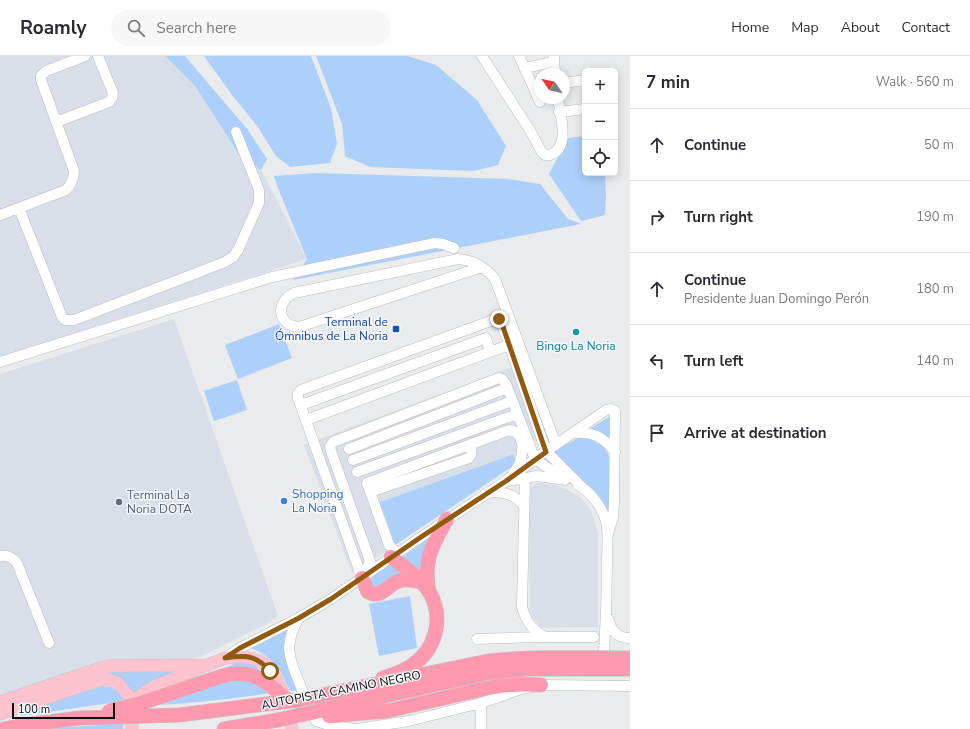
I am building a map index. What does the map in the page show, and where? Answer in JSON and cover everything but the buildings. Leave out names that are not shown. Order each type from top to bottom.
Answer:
[{"type":"highway","points":[[425,587],[428,558],[448,519]]},
{"type":"highway","points":[[344,690],[406,670],[421,659],[432,644],[437,627],[437,612],[435,606],[425,587],[394,555]]},
{"type":"highway","points":[[362,578],[368,592],[376,595],[380,594],[396,582],[403,580],[411,580],[425,587]]},
{"type":"highway","name":"AUTOPISTA CAMINO NEGRO","points":[[4,729],[80,718],[179,714],[298,700],[488,661],[508,659],[630,658]]},
{"type":"highway","name":"AUTOPISTA CAMINO NEGRO","points":[[224,729],[287,725],[487,673],[528,669],[630,669]]},
{"type":"highway","points":[[80,718],[139,704],[222,676],[236,673],[257,676],[285,698]]},
{"type":"highway","points":[[287,725],[387,711],[497,685],[541,685]]},
{"type":"main road","points":[[131,713],[138,697],[143,693],[161,683],[225,658],[246,656],[261,661],[278,681],[285,698]]},
{"type":"main road","points":[[0,702],[111,666],[208,665]]},
{"type":"main road","points":[[0,714],[104,680],[118,683],[128,695],[131,713],[131,728]]},
{"type":"street","points":[[0,215],[66,190],[70,187],[74,176],[74,171],[41,80],[41,76],[46,71],[85,56]]},
{"type":"street","points":[[56,122],[109,102],[112,98],[113,94],[98,56]]},
{"type":"street","points":[[482,56],[531,132],[541,151],[546,155],[554,154],[561,146],[563,138],[558,104]]},
{"type":"street","points":[[519,56],[534,89]]},
{"type":"street","points":[[524,68],[554,59]]},
{"type":"street","points":[[570,82],[582,80]]},
{"type":"street","points":[[559,112],[582,109]]},
{"type":"street","points":[[19,208],[62,316],[65,320],[74,320],[225,262],[233,257],[241,243],[260,198],[259,190],[236,132]]},
{"type":"street","points":[[0,362],[282,275],[435,243],[454,248]]},
{"type":"street","points":[[482,267],[299,327],[289,325],[284,321],[281,313],[283,302],[287,297],[294,293],[458,259],[469,260],[482,267],[495,279],[556,445]]},
{"type":"street","points":[[362,578],[298,398],[298,393],[301,390],[496,319],[501,321],[546,452],[590,495],[602,511],[606,521],[608,534],[604,652]]},
{"type":"street","points":[[301,405],[486,338],[490,351]]},
{"type":"street","points":[[306,420],[509,345]]},
{"type":"street","points":[[362,578],[370,561],[330,447],[333,442],[345,437],[499,378],[502,379],[507,388],[535,459],[565,480],[583,488]]},
{"type":"street","points":[[349,449],[507,388]]},
{"type":"street","points":[[353,460],[512,401]]},
{"type":"street","points":[[225,658],[240,648],[299,618],[362,578],[506,481],[606,410],[610,409],[615,411],[615,452],[614,510],[608,534]]},
{"type":"street","points":[[357,472],[517,414]]},
{"type":"street","points":[[394,555],[370,492],[469,458],[471,455],[472,445],[509,430],[520,436],[522,440],[522,453],[521,462],[518,468],[506,481]]},
{"type":"street","points":[[573,433],[591,433],[609,444],[615,452]]},
{"type":"street","points":[[345,437],[385,551],[394,555]]},
{"type":"street","points":[[506,481],[547,476],[565,480]]},
{"type":"street","points":[[525,478],[522,607],[529,624],[539,634],[546,637]]},
{"type":"street","points":[[490,492],[509,494],[519,500],[524,506]]},
{"type":"street","points":[[0,556],[8,557],[15,560],[17,563],[50,643]]},
{"type":"street","points":[[606,612],[613,632],[620,637],[630,638]]},
{"type":"street","points":[[299,618],[292,630],[289,651],[302,690]]},
{"type":"street","points":[[477,639],[594,637]]},
{"type":"street","points":[[577,686],[592,682],[597,678]]},
{"type":"street","points":[[316,721],[332,726],[356,729],[409,721],[481,703],[521,689],[541,685],[630,686]]},
{"type":"street","points":[[481,703],[481,729]]},
{"type":"shaded area","points":[[0,56],[165,56],[195,86],[240,156],[261,170],[307,259],[0,357]]},
{"type":"shaded area","points":[[165,56],[185,56],[248,130],[267,159],[261,170],[240,156],[195,86]]},
{"type":"shaded area","points":[[204,56],[311,56],[331,108],[337,144],[330,163],[290,167],[276,156],[257,126],[232,95]]},
{"type":"shaded area","points":[[316,56],[408,56],[436,65],[477,100],[506,146],[498,165],[473,171],[370,167],[345,156],[342,124]]},
{"type":"shaded area","points":[[582,136],[582,176],[605,176],[605,215],[581,221],[549,174],[568,138]]},
{"type":"shaded area","points":[[317,173],[508,179],[540,184],[568,219],[581,224],[293,280],[307,259],[274,176]]},
{"type":"shaded area","name":"Terminal La Noria DOTA","points":[[174,319],[278,616],[272,621],[200,657],[184,660],[109,660],[0,697],[0,374]]},
{"type":"shaded area","points":[[279,324],[292,358],[238,379],[225,345]]},
{"type":"shaded area","points":[[513,367],[538,437],[514,454],[380,502],[395,545],[352,573],[304,445]]},
{"type":"shaded area","points":[[237,380],[247,410],[214,421],[204,391]]},
{"type":"shaded area","points":[[609,417],[610,441],[588,430]]},
{"type":"shaded area","points":[[578,438],[595,440],[606,450],[610,461],[609,515],[551,453]]},
{"type":"shaded area","points":[[514,454],[516,464],[395,545],[380,502]]},
{"type":"shaded area","points":[[537,483],[555,485],[568,490],[581,498],[591,510],[598,533],[598,627],[541,628],[530,613],[529,489]]},
{"type":"shaded area","points":[[432,536],[422,578],[398,560]]},
{"type":"shaded area","points":[[391,564],[406,575],[376,590],[366,581]]},
{"type":"shaded area","points":[[410,596],[417,648],[379,656],[369,604]]},
{"type":"shaded area","points":[[290,628],[284,641],[284,649],[288,666],[297,690],[290,691],[283,676],[271,660],[251,648]]},
{"type":"shaded area","points":[[239,662],[253,664],[265,675],[176,685],[206,675]]},
{"type":"shaded area","points":[[157,669],[177,672],[132,699],[101,676],[105,671]]},
{"type":"shaded area","points":[[231,678],[257,683],[271,693],[178,704],[147,705]]},
{"type":"shaded area","points":[[103,686],[116,690],[124,701],[21,716],[20,712]]},
{"type":"shaded area","points":[[124,723],[123,729],[46,729]]},
{"type":"place","name":"Terminal de Ómnibus de La Noria","points":[[396,329]]},
{"type":"place","name":"Bingo La Noria","points":[[576,332]]},
{"type":"place","name":"Shopping La Noria","points":[[284,501]]},
{"type":"place","name":"Terminal La Noria DOTA","points":[[119,502]]},
{"type":"route","points":[[270,671],[265,664],[254,658],[246,656],[225,658],[240,648],[299,618],[331,599],[506,481],[546,452],[501,321],[499,319]]}]
